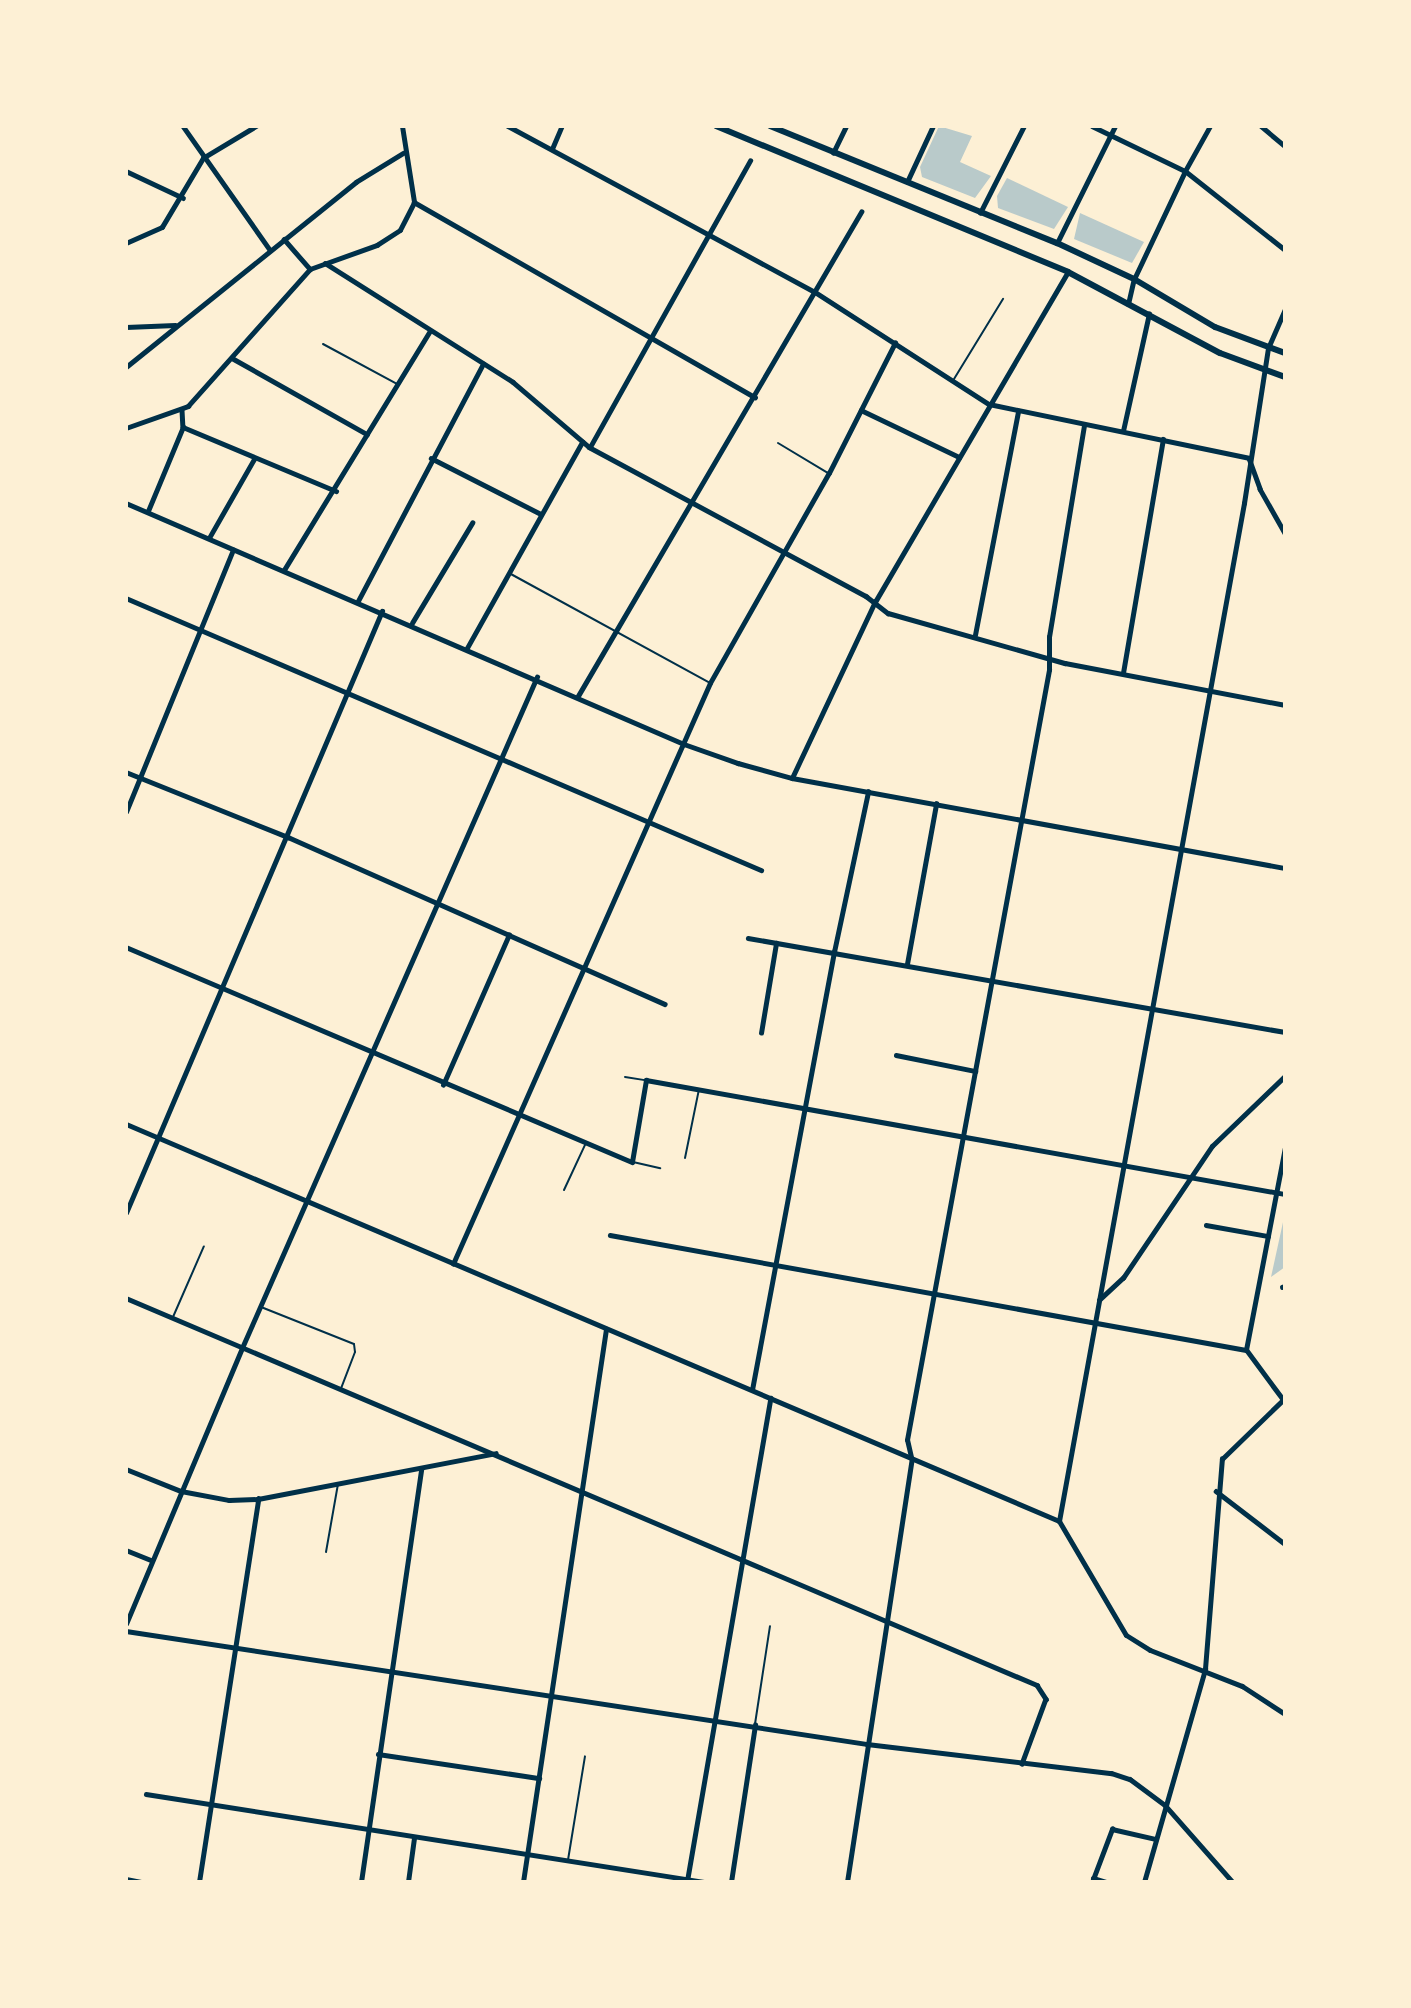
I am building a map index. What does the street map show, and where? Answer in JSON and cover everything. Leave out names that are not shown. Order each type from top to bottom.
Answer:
[{"type":"main road","points":[[717,126],[1068,272],[1264,372],[1285,377]]},
{"type":"main road","points":[[770,126],[1057,243],[1134,279],[1215,327],[1285,353]]},
{"type":"street","points":[[183,126],[270,250]]},
{"type":"street","points":[[126,243],[162,227],[183,198],[204,158],[256,126]]},
{"type":"street","points":[[126,428],[182,410],[310,269],[394,235],[407,222],[414,202],[403,153],[402,126]]},
{"type":"street","points":[[508,126],[815,292],[989,404],[1249,458]]},
{"type":"street","points":[[552,149],[562,126]]},
{"type":"street","points":[[833,153],[846,126]]},
{"type":"street","points":[[907,182],[933,126]]},
{"type":"street","points":[[980,213],[1024,126]]},
{"type":"street","points":[[1092,126],[1185,171],[1285,250]]},
{"type":"street","points":[[1057,243],[1115,126]]},
{"type":"street","points":[[1128,304],[1134,279],[1209,126]]},
{"type":"street","points":[[1261,126],[1285,146]]},
{"type":"street","points":[[126,367],[356,182],[403,153]]},
{"type":"street","points":[[589,447],[750,161]]},
{"type":"street","points":[[126,171],[183,198]]},
{"type":"street","points":[[414,202],[755,397]]},
{"type":"street","points":[[578,696],[689,501],[755,397],[861,212]]},
{"type":"street","points":[[284,239],[310,269]]},
{"type":"street","points":[[325,263],[540,401],[589,447],[875,602],[888,613],[1048,657],[1285,705]]},
{"type":"street","points":[[792,778],[875,602],[1068,272]]},
{"type":"street","points":[[1059,1521],[1268,348],[1285,309]]},
{"type":"street","points":[[1123,431],[1149,314]]},
{"type":"street","points":[[126,327],[176,326]]},
{"type":"street","points":[[284,570],[335,491],[430,331]]},
{"type":"street","points":[[453,1264],[710,683],[829,473],[895,343]]},
{"type":"street","points":[[232,358],[367,434]]},
{"type":"street","points":[[358,601],[431,458],[483,364]]},
{"type":"street","points":[[148,511],[183,427],[182,410]]},
{"type":"street","points":[[862,410],[959,457]]},
{"type":"street","points":[[975,635],[1018,411]]},
{"type":"street","points":[[848,1882],[912,1459],[907,1440],[1049,670],[1048,657],[1084,425]]},
{"type":"street","points":[[183,427],[335,491]]},
{"type":"street","points":[[1123,673],[1163,439]]},
{"type":"street","points":[[467,648],[582,442]]},
{"type":"street","points":[[431,458],[541,514]]},
{"type":"street","points":[[1249,458],[1260,489],[1285,533]]},
{"type":"street","points":[[209,538],[254,459]]},
{"type":"street","points":[[126,503],[412,623],[684,744],[792,778],[1178,852],[1285,868]]},
{"type":"street","points":[[412,623],[472,523]]},
{"type":"street","points":[[126,811],[203,632],[233,550]]},
{"type":"street","points":[[126,598],[761,870]]},
{"type":"street","points":[[126,1213],[382,611]]},
{"type":"street","points":[[126,1624],[306,1200],[373,1054],[537,677]]},
{"type":"street","points":[[126,772],[288,837],[665,1004]]},
{"type":"street","points":[[752,1390],[834,952],[868,792]]},
{"type":"street","points":[[907,964],[936,804]]},
{"type":"street","points":[[443,1085],[509,935]]},
{"type":"street","points":[[748,938],[1285,1032]]},
{"type":"street","points":[[761,1033],[776,943]]},
{"type":"street","points":[[126,947],[443,1085],[632,1162],[646,1080],[1285,1194]]},
{"type":"street","points":[[896,1055],[975,1071]]},
{"type":"street","points":[[1098,1301],[1123,1278],[1190,1177],[1230,1125],[1285,1076]]},
{"type":"street","points":[[126,1124],[1059,1521],[1126,1635],[1150,1650],[1205,1669],[1285,1714]]},
{"type":"street","points":[[1246,1350],[1285,1148]]},
{"type":"street","points":[[1206,1225],[1268,1236]]},
{"type":"street","points":[[610,1235],[775,1267],[1093,1320],[1246,1350],[1284,1399],[1222,1459],[1216,1491],[1205,1669],[1144,1882]]},
{"type":"street","points":[[126,1298],[341,1390],[497,1452],[579,1491],[1037,1685],[1046,1699],[1022,1764]]},
{"type":"street","points":[[523,1882],[579,1491],[606,1329]]},
{"type":"street","points":[[687,1881],[712,1718],[770,1398]]},
{"type":"street","points":[[126,1469],[210,1500],[258,1499],[497,1452]]},
{"type":"street","points":[[361,1882],[421,1469]]},
{"type":"street","points":[[1216,1491],[1285,1544]]},
{"type":"street","points":[[198,1882],[258,1499]]},
{"type":"street","points":[[126,1550],[151,1560]]},
{"type":"street","points":[[126,1631],[552,1693],[867,1744],[1120,1776],[1165,1805],[1233,1882]]},
{"type":"street","points":[[731,1882],[754,1725]]},
{"type":"street","points":[[378,1754],[538,1779]]},
{"type":"street","points":[[146,1794],[705,1882]]},
{"type":"street","points":[[1106,1882],[1092,1880],[1112,1829],[1156,1839]]},
{"type":"street","points":[[408,1882],[414,1838]]},
{"type":"street","points":[[126,1879],[141,1882]]},
{"type":"lane","points":[[953,380],[1003,299]]},
{"type":"lane","points":[[323,344],[398,385]]},
{"type":"lane","points":[[778,443],[829,473]]},
{"type":"lane","points":[[509,573],[710,683]]},
{"type":"lane","points":[[625,1077],[646,1080]]},
{"type":"lane","points":[[685,1158],[699,1088]]},
{"type":"lane","points":[[564,1190],[585,1145]]},
{"type":"lane","points":[[632,1162],[660,1168]]},
{"type":"lane","points":[[173,1318],[204,1246]]},
{"type":"lane","points":[[260,1307],[354,1344],[355,1352],[341,1390]]},
{"type":"lane","points":[[326,1552],[338,1482]]},
{"type":"lane","points":[[754,1725],[770,1626]]},
{"type":"lane","points":[[567,1861],[585,1756]]},
{"type":"shaded area","points":[[939,126],[972,136],[960,162],[991,176],[975,198],[922,177],[920,167]]},
{"type":"shaded area","points":[[1007,178],[1068,207],[1054,229],[998,208],[997,196]]},
{"type":"shaded area","points":[[1080,213],[1144,242],[1132,263],[1074,239]]},
{"type":"shaded area","points":[[1285,1213],[1285,1267],[1271,1277]]}]
